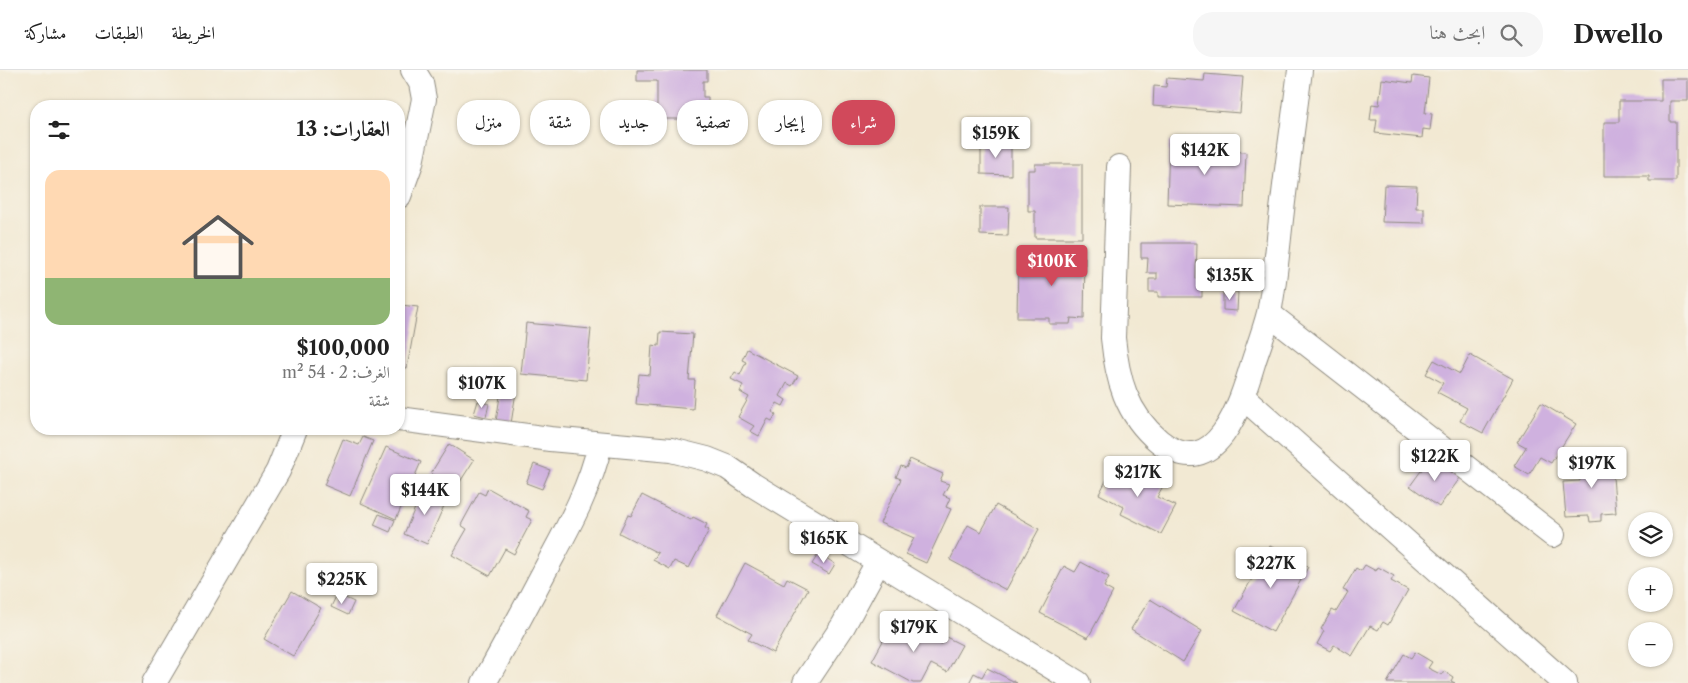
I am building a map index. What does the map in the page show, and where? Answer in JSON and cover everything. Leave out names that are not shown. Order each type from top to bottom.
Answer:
[{"type":"street","points":[[405,180],[411,163],[424,98],[421,83],[413,70]]},
{"type":"street","points":[[1119,167],[1113,338],[1116,366],[1124,394],[1142,424],[1157,440],[1166,446],[1180,453],[1192,454],[1205,450],[1216,442],[1229,428],[1243,397],[1268,314],[1300,70]]},
{"type":"street","points":[[1268,314],[1553,535]]},
{"type":"street","points":[[1243,397],[1565,683]]},
{"type":"street","points":[[405,420],[600,444],[671,450],[708,459],[720,464],[1078,683]]},
{"type":"street","points":[[154,683],[278,471],[293,435]]},
{"type":"street","points":[[484,683],[511,636],[580,503],[594,470],[600,444]]},
{"type":"street","points":[[805,683],[843,626],[878,562]]},
{"type":"building","points":[[637,70],[707,70],[707,81],[703,81],[703,97],[708,97],[708,100],[677,100],[677,119],[667,119],[667,100],[657,100],[657,81],[637,81]]},
{"type":"building","points":[[1205,74],[1243,77],[1240,113],[1153,106],[1154,86],[1166,87],[1167,78],[1204,81]]},
{"type":"building","points":[[1413,76],[1429,78],[1425,113],[1432,114],[1430,130],[1423,129],[1422,138],[1375,133],[1377,120],[1370,120],[1372,104],[1379,105],[1382,79],[1412,83]]},
{"type":"building","points":[[1661,79],[1688,79],[1688,101],[1670,101],[1670,122],[1676,122],[1676,181],[1649,181],[1649,176],[1604,176],[1604,122],[1619,122],[1619,101],[1661,101]]},
{"type":"building","points":[[1169,142],[1207,143],[1207,146],[1220,147],[1220,151],[1246,152],[1244,207],[1167,204]]},
{"type":"building","points":[[981,143],[1011,143],[1011,175],[981,174]]},
{"type":"building","points":[[1035,164],[1082,164],[1082,238],[1035,238],[1035,211],[1028,211],[1028,170],[1035,170]]},
{"type":"building","points":[[1384,185],[1417,186],[1416,208],[1424,208],[1424,223],[1382,222]]},
{"type":"building","points":[[980,207],[1009,207],[1008,236],[980,235]]},
{"type":"building","points":[[1141,243],[1197,243],[1196,279],[1202,279],[1202,297],[1158,297],[1158,292],[1149,292],[1149,279],[1157,279],[1157,273],[1147,273],[1148,258],[1141,258]]},
{"type":"building","points":[[1050,250],[1071,251],[1071,257],[1085,257],[1084,319],[1071,318],[1070,324],[1049,324],[1049,318],[1017,318],[1018,256],[1050,257]]},
{"type":"building","points":[[1223,291],[1238,292],[1237,311],[1223,310]]},
{"type":"building","points":[[405,305],[418,307],[407,368],[405,368]]},
{"type":"building","points":[[526,323],[591,329],[586,380],[521,374]]},
{"type":"building","points":[[660,332],[693,334],[689,380],[695,380],[693,409],[636,404],[639,374],[650,375],[652,345],[659,346]]},
{"type":"building","points":[[747,349],[798,376],[792,386],[787,383],[780,396],[786,400],[783,406],[777,403],[772,412],[776,414],[772,421],[768,419],[759,436],[750,431],[754,426],[738,417],[749,397],[740,392],[743,385],[731,379],[735,372],[740,375],[746,362],[742,360]]},
{"type":"building","points":[[1470,355],[1513,379],[1483,433],[1460,421],[1467,408],[1437,392],[1443,383],[1426,374],[1434,360],[1460,374]]},
{"type":"building","points":[[501,390],[516,392],[510,430],[495,428]]},
{"type":"building","points":[[478,401],[489,404],[486,417],[474,414]]},
{"type":"building","points":[[1541,403],[1576,424],[1551,463],[1540,457],[1529,475],[1514,466],[1526,447],[1517,442]]},
{"type":"building","points":[[363,437],[373,441],[350,496],[324,485],[343,439],[359,445]]},
{"type":"building","points":[[449,444],[474,460],[456,488],[431,473]]},
{"type":"building","points":[[386,447],[421,462],[396,519],[361,503]]},
{"type":"building","points":[[1611,453],[1616,513],[1601,514],[1601,521],[1590,522],[1589,516],[1566,517],[1563,482],[1580,481],[1578,455]]},
{"type":"building","points":[[1431,457],[1460,478],[1439,507],[1410,486]]},
{"type":"building","points":[[910,459],[943,474],[940,481],[949,484],[943,495],[950,498],[946,507],[951,509],[926,563],[906,554],[914,538],[880,523],[901,479],[896,477],[901,466],[906,468]]},
{"type":"building","points":[[1116,462],[1163,486],[1157,497],[1176,506],[1161,534],[1121,514],[1124,507],[1099,494]]},
{"type":"building","points":[[534,464],[550,470],[542,489],[526,483]]},
{"type":"building","points":[[488,488],[529,511],[526,517],[532,520],[514,554],[505,549],[490,576],[452,555],[467,529],[461,525],[479,492],[485,495]]},
{"type":"building","points":[[423,489],[447,499],[427,544],[404,534]]},
{"type":"building","points":[[642,495],[691,520],[693,517],[707,524],[705,528],[709,530],[689,568],[674,561],[670,569],[653,560],[658,553],[619,533],[628,515],[631,516]]},
{"type":"building","points":[[996,505],[1039,529],[1006,590],[950,560],[968,525],[981,532]]},
{"type":"building","points":[[379,514],[395,520],[390,532],[374,525]]},
{"type":"building","points":[[1270,546],[1308,567],[1273,632],[1234,611]]},
{"type":"building","points":[[819,553],[835,564],[829,574],[812,564]]},
{"type":"building","points":[[1081,562],[1109,577],[1104,587],[1113,592],[1088,638],[1040,613],[1064,566],[1075,572]]},
{"type":"building","points":[[745,563],[784,584],[787,578],[808,589],[773,653],[748,640],[752,634],[717,615]]},
{"type":"building","points":[[1365,565],[1376,571],[1378,567],[1394,576],[1391,581],[1408,590],[1388,625],[1383,622],[1378,630],[1370,626],[1352,656],[1334,645],[1330,651],[1317,644],[1324,631],[1321,629],[1332,610],[1336,612],[1348,592],[1343,590],[1356,568],[1361,571]]},
{"type":"building","points":[[292,591],[321,608],[293,656],[264,639]]},
{"type":"building","points":[[337,594],[354,602],[348,615],[331,607]]},
{"type":"building","points":[[1150,599],[1202,631],[1183,662],[1131,629]]},
{"type":"building","points":[[895,619],[942,644],[946,637],[962,645],[947,672],[931,664],[921,683],[913,683],[872,661]]},
{"type":"building","points":[[1415,652],[1432,662],[1428,668],[1442,675],[1444,671],[1453,677],[1451,681],[1455,683],[1387,683],[1404,654],[1411,658]]},
{"type":"building","points":[[987,668],[1017,683],[969,683],[974,673],[982,677]]}]
